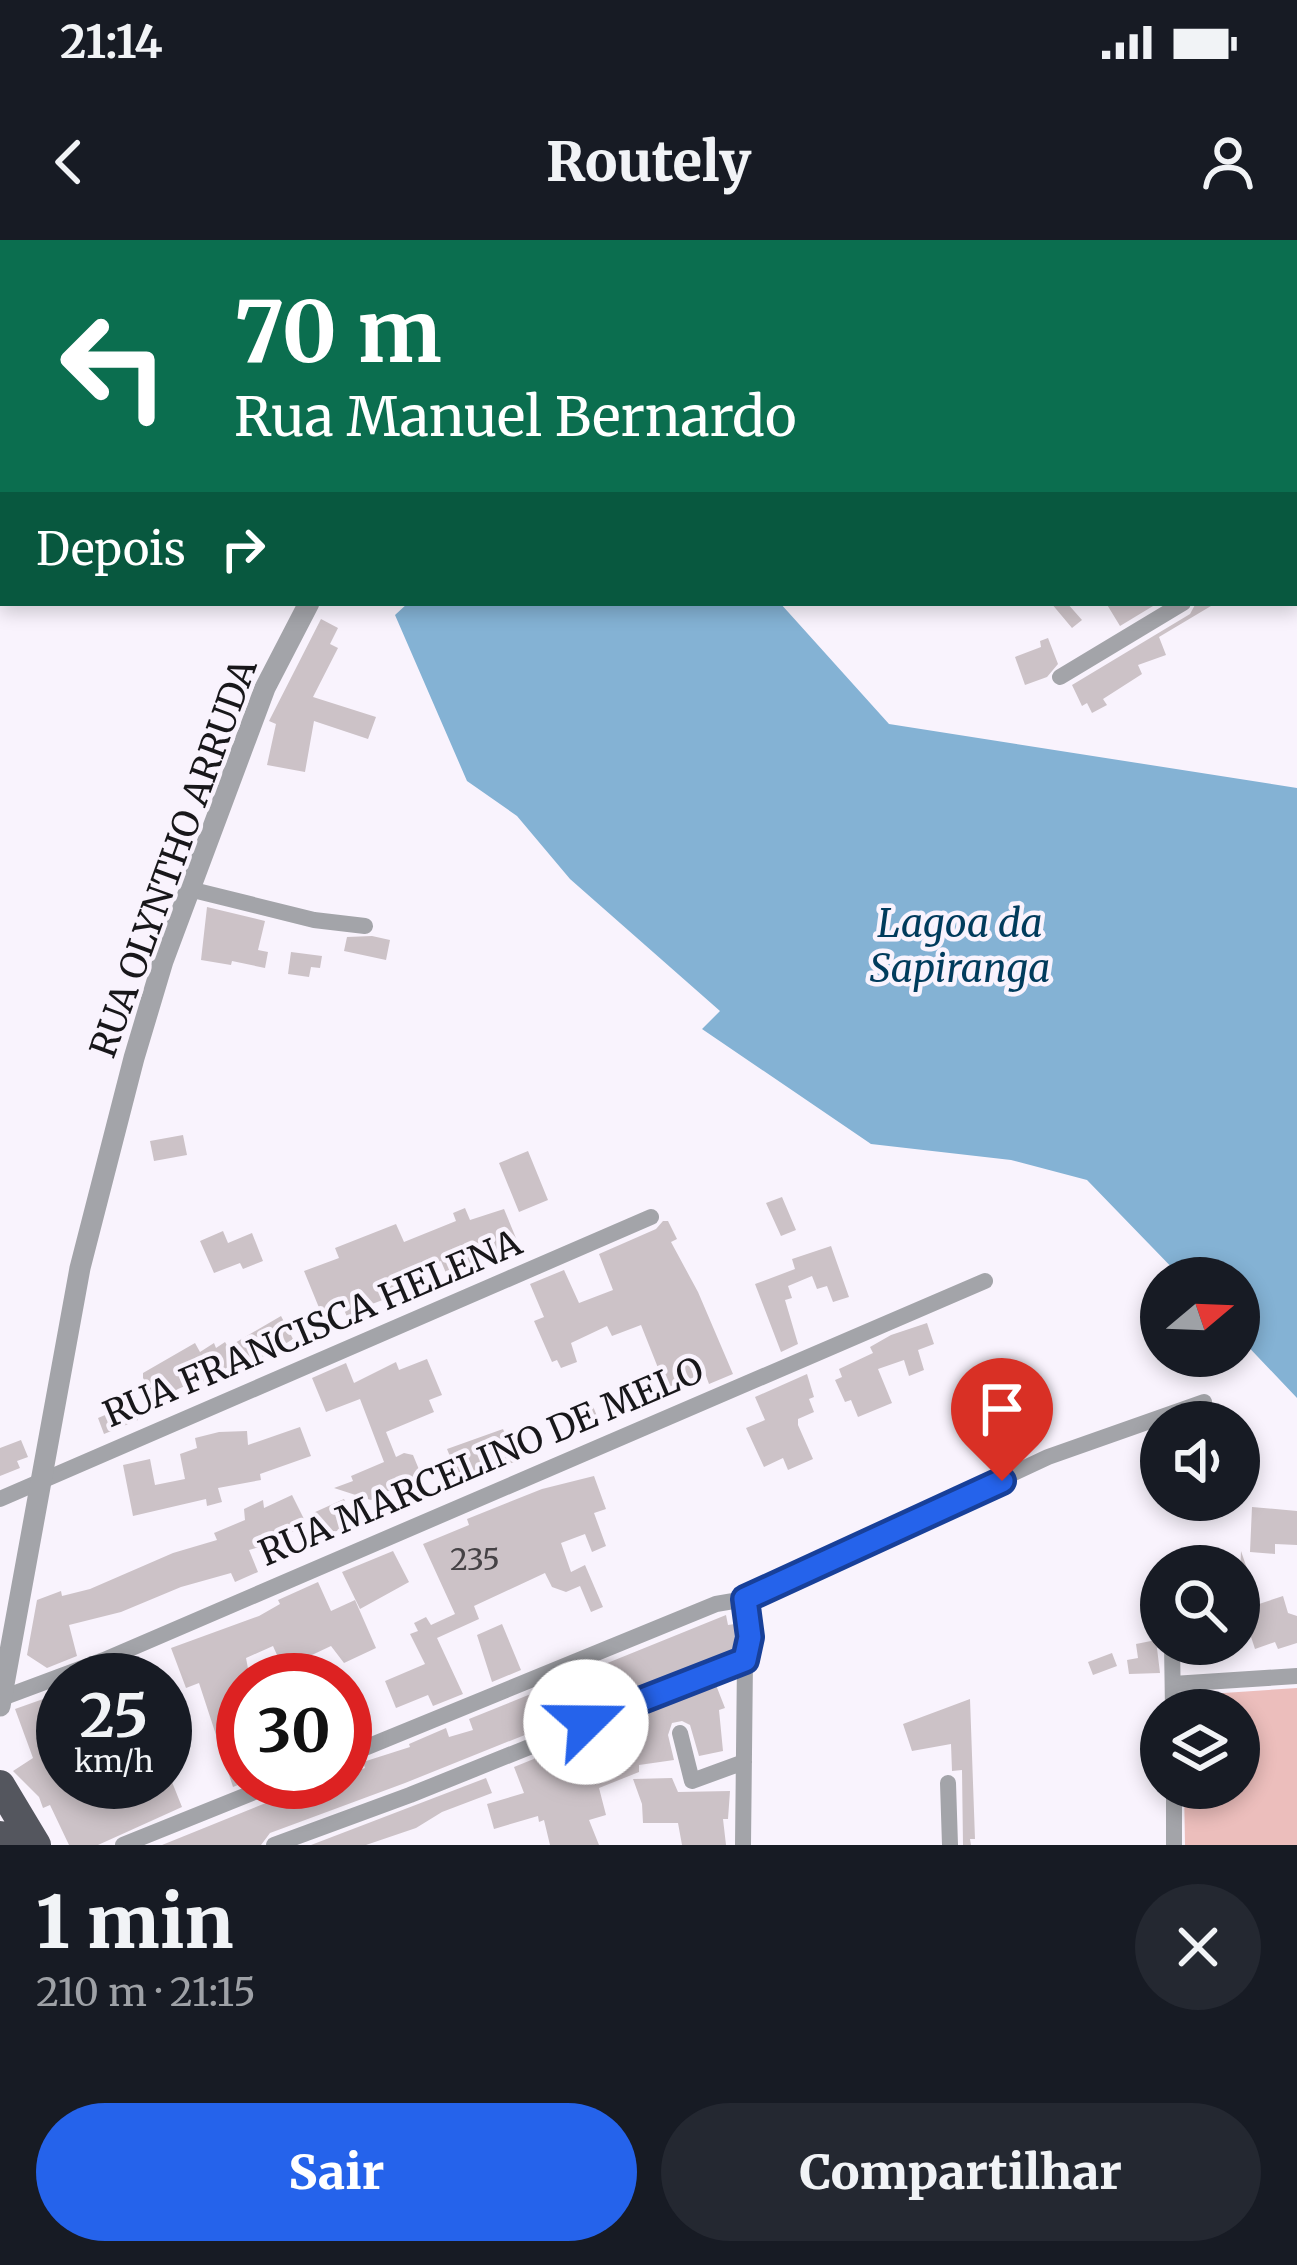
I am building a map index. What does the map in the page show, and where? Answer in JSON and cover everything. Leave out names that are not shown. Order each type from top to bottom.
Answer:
[{"type":"highway","points":[[0,1785],[36,1845]]},
{"type":"highway","points":[[0,1836],[5,1845]]},
{"type":"street","name":"RUA OLYNTHO ARRUDA","points":[[1,1702],[80,1268],[106,1161],[189,889],[265,688],[307,606]]},
{"type":"street","points":[[1060,677],[1178,606]]},
{"type":"street","points":[[189,889],[314,920],[364,926]]},
{"type":"street","name":"RUA FRANCISCA HELENA","points":[[0,1499],[651,1217]]},
{"type":"street","name":"RUA MARCELINO DE MELO","points":[[1,1702],[985,1281]]},
{"type":"street","points":[[372,1745],[716,1604],[745,1599],[1048,1457],[1140,1425]]},
{"type":"street","points":[[743,1845],[745,1660],[750,1637],[745,1599]]},
{"type":"street","points":[[274,1845],[745,1660]]},
{"type":"street","points":[[1173,1665],[1173,1689]]},
{"type":"street","points":[[1173,1684],[1297,1676]]},
{"type":"street","points":[[680,1733],[692,1781],[744,1762]]},
{"type":"street","points":[[949,1783],[950,1845]]},
{"type":"street","points":[[123,1845],[216,1807]]},
{"type":"street","points":[[1174,1809],[1174,1845]]},
{"type":"shaded area","points":[[1297,1688],[1297,1845],[1185,1845],[1184,1809],[1260,1809],[1260,1691]]},
{"type":"water","name":"Lagoa da Sapiranga","points":[[405,606],[783,606],[889,724],[1297,788],[1297,1398],[1260,1359],[1260,1257],[1162,1257],[1087,1180],[1011,1160],[871,1144],[702,1029],[720,1011],[570,879],[517,816],[467,781],[395,615]]},
{"type":"building","points":[[1054,606],[1070,606],[1082,620],[1072,628]]},
{"type":"building","points":[[1108,606],[1153,606],[1120,626]]},
{"type":"building","points":[[1194,606],[1211,606],[1159,637],[1166,655],[1138,665],[1142,674],[1103,699],[1107,705],[1092,713],[1087,703],[1082,706],[1072,685],[1190,614]]},
{"type":"building","points":[[321,619],[338,628],[330,644],[338,648],[313,697],[376,717],[368,739],[314,721],[305,772],[267,765],[276,724],[269,721]]},
{"type":"building","points":[[1048,638],[1058,664],[1047,677],[1025,685],[1015,657],[1041,647],[1040,641]]},
{"type":"building","points":[[207,907],[265,921],[258,950],[268,952],[265,968],[201,960]]},
{"type":"building","points":[[347,937],[390,940],[386,960],[344,951]]},
{"type":"building","points":[[291,952],[322,956],[320,968],[311,967],[309,977],[288,974]]},
{"type":"building","points":[[183,1135],[187,1155],[154,1161],[150,1141]]},
{"type":"building","points":[[528,1151],[548,1200],[519,1212],[499,1163]]},
{"type":"building","points":[[782,1197],[796,1230],[781,1236],[766,1203]]},
{"type":"building","points":[[465,1208],[470,1220],[504,1209],[518,1243],[446,1273],[441,1261],[410,1273],[409,1290],[372,1304],[375,1313],[362,1318],[349,1322],[343,1307],[322,1315],[304,1271],[339,1258],[335,1248],[396,1224],[404,1242],[456,1221],[453,1213]]},
{"type":"building","points":[[668,1221],[677,1239],[671,1242],[733,1374],[709,1384],[705,1373],[666,1388],[641,1325],[612,1336],[607,1326],[571,1343],[577,1362],[561,1368],[557,1360],[552,1362],[534,1321],[544,1317],[530,1284],[564,1270],[579,1303],[613,1290],[599,1254],[656,1229]]},
{"type":"building","points":[[223,1231],[228,1243],[252,1233],[263,1261],[214,1273],[200,1241]]},
{"type":"building","points":[[831,1246],[849,1297],[833,1302],[827,1286],[817,1289],[812,1276],[788,1286],[792,1298],[785,1300],[798,1344],[781,1352],[755,1284],[795,1269],[792,1259]]},
{"type":"building","points":[[281,1316],[293,1339],[248,1367],[244,1360],[235,1363],[187,1391],[185,1386],[158,1401],[143,1378],[143,1373],[195,1343],[200,1352],[214,1343],[216,1348],[225,1342],[228,1347]]},
{"type":"building","points":[[927,1323],[934,1344],[918,1350],[924,1370],[909,1376],[904,1360],[878,1369],[892,1403],[858,1417],[835,1380],[842,1377],[839,1369],[873,1353],[870,1347],[891,1335]]},
{"type":"building","points":[[427,1359],[442,1395],[429,1400],[434,1412],[386,1432],[396,1457],[413,1455],[425,1484],[420,1497],[394,1488],[371,1500],[334,1488],[384,1462],[360,1399],[326,1412],[312,1378],[346,1363],[354,1383],[396,1362],[399,1370]]},
{"type":"building","points":[[807,1374],[814,1412],[798,1419],[798,1425],[813,1459],[788,1470],[783,1458],[764,1467],[746,1428],[765,1420],[755,1397]]},
{"type":"building","points":[[131,1404],[138,1420],[104,1434],[98,1418]]},
{"type":"building","points":[[592,1404],[599,1421],[581,1429],[574,1412]]},
{"type":"building","points":[[300,1427],[311,1456],[260,1474],[261,1480],[218,1488],[222,1502],[207,1506],[206,1499],[133,1516],[123,1465],[150,1459],[155,1485],[185,1479],[180,1454],[197,1448],[195,1438],[247,1431],[248,1445]]},
{"type":"building","points":[[503,1429],[517,1461],[460,1481],[447,1449]]},
{"type":"building","points":[[21,1440],[28,1457],[17,1461],[20,1468],[0,1476],[0,1448]]},
{"type":"building","points":[[594,1476],[606,1509],[594,1513],[606,1546],[592,1552],[585,1534],[561,1543],[571,1572],[585,1565],[603,1607],[591,1612],[580,1586],[566,1592],[552,1587],[545,1573],[474,1606],[479,1619],[437,1638],[463,1694],[433,1706],[428,1695],[396,1708],[385,1681],[425,1664],[410,1634],[418,1631],[414,1623],[426,1617],[431,1625],[455,1614],[423,1544],[469,1525],[467,1519],[542,1489]]},
{"type":"building","points":[[292,1495],[307,1525],[281,1541],[249,1550],[258,1572],[235,1582],[231,1573],[181,1587],[121,1612],[69,1625],[76,1653],[36,1653],[36,1661],[27,1655],[37,1600],[61,1591],[62,1596],[90,1589],[173,1553],[217,1540],[214,1533],[245,1520],[244,1509],[263,1500],[264,1508]]},
{"type":"building","points":[[344,1499],[355,1523],[323,1537],[313,1513]]},
{"type":"building","points":[[1260,1508],[1297,1511],[1297,1545],[1275,1544],[1275,1554],[1260,1553],[1260,1545],[1250,1545],[1251,1521],[1260,1521]]},
{"type":"building","points":[[393,1551],[409,1582],[360,1609],[342,1572]]},
{"type":"building","points":[[318,1582],[331,1611],[355,1600],[376,1648],[365,1653],[336,1653],[331,1646],[316,1653],[276,1653],[273,1646],[257,1653],[216,1653],[216,1735],[199,1683],[192,1686],[192,1653],[173,1653],[171,1648],[259,1616],[280,1604],[278,1600]]},
{"type":"building","points":[[1283,1596],[1288,1613],[1297,1616],[1297,1643],[1278,1649],[1275,1642],[1260,1647],[1260,1604]]},
{"type":"building","points":[[726,1615],[728,1625],[735,1624],[734,1651],[372,1795],[372,1759],[446,1728],[449,1737],[473,1730],[469,1719]]},
{"type":"building","points":[[502,1624],[521,1670],[492,1682],[477,1635]]},
{"type":"building","points":[[1140,1643],[1140,1665],[1159,1665],[1160,1673],[1129,1674],[1127,1660],[1138,1658],[1136,1644]]},
{"type":"building","points":[[1112,1653],[1117,1666],[1093,1675],[1088,1662]]},
{"type":"building","points":[[716,1685],[725,1708],[719,1710],[723,1751],[699,1756],[690,1725],[672,1723],[668,1735],[674,1760],[639,1765],[639,1772],[599,1788],[606,1815],[589,1820],[599,1845],[550,1845],[544,1820],[539,1822],[538,1816],[494,1829],[487,1804],[524,1793],[514,1767]]},
{"type":"building","points":[[970,1699],[975,1839],[963,1845],[962,1770],[952,1771],[951,1744],[912,1751],[903,1724]]},
{"type":"building","points":[[36,1702],[36,1794],[13,1771],[33,1758],[15,1709]]},
{"type":"building","points":[[486,1778],[492,1793],[442,1812],[416,1828],[366,1845],[311,1845]]},
{"type":"building","points":[[672,1778],[678,1792],[730,1791],[728,1819],[723,1819],[726,1845],[682,1845],[678,1823],[643,1823],[633,1779]]},
{"type":"building","points":[[52,1809],[178,1809],[98,1845],[69,1845]]},
{"type":"building","points":[[251,1809],[335,1809],[270,1833],[261,1845],[162,1845]]},
{"type":"route","points":[[586,1722],[745,1660],[750,1637],[745,1599],[1002,1481]]}]
